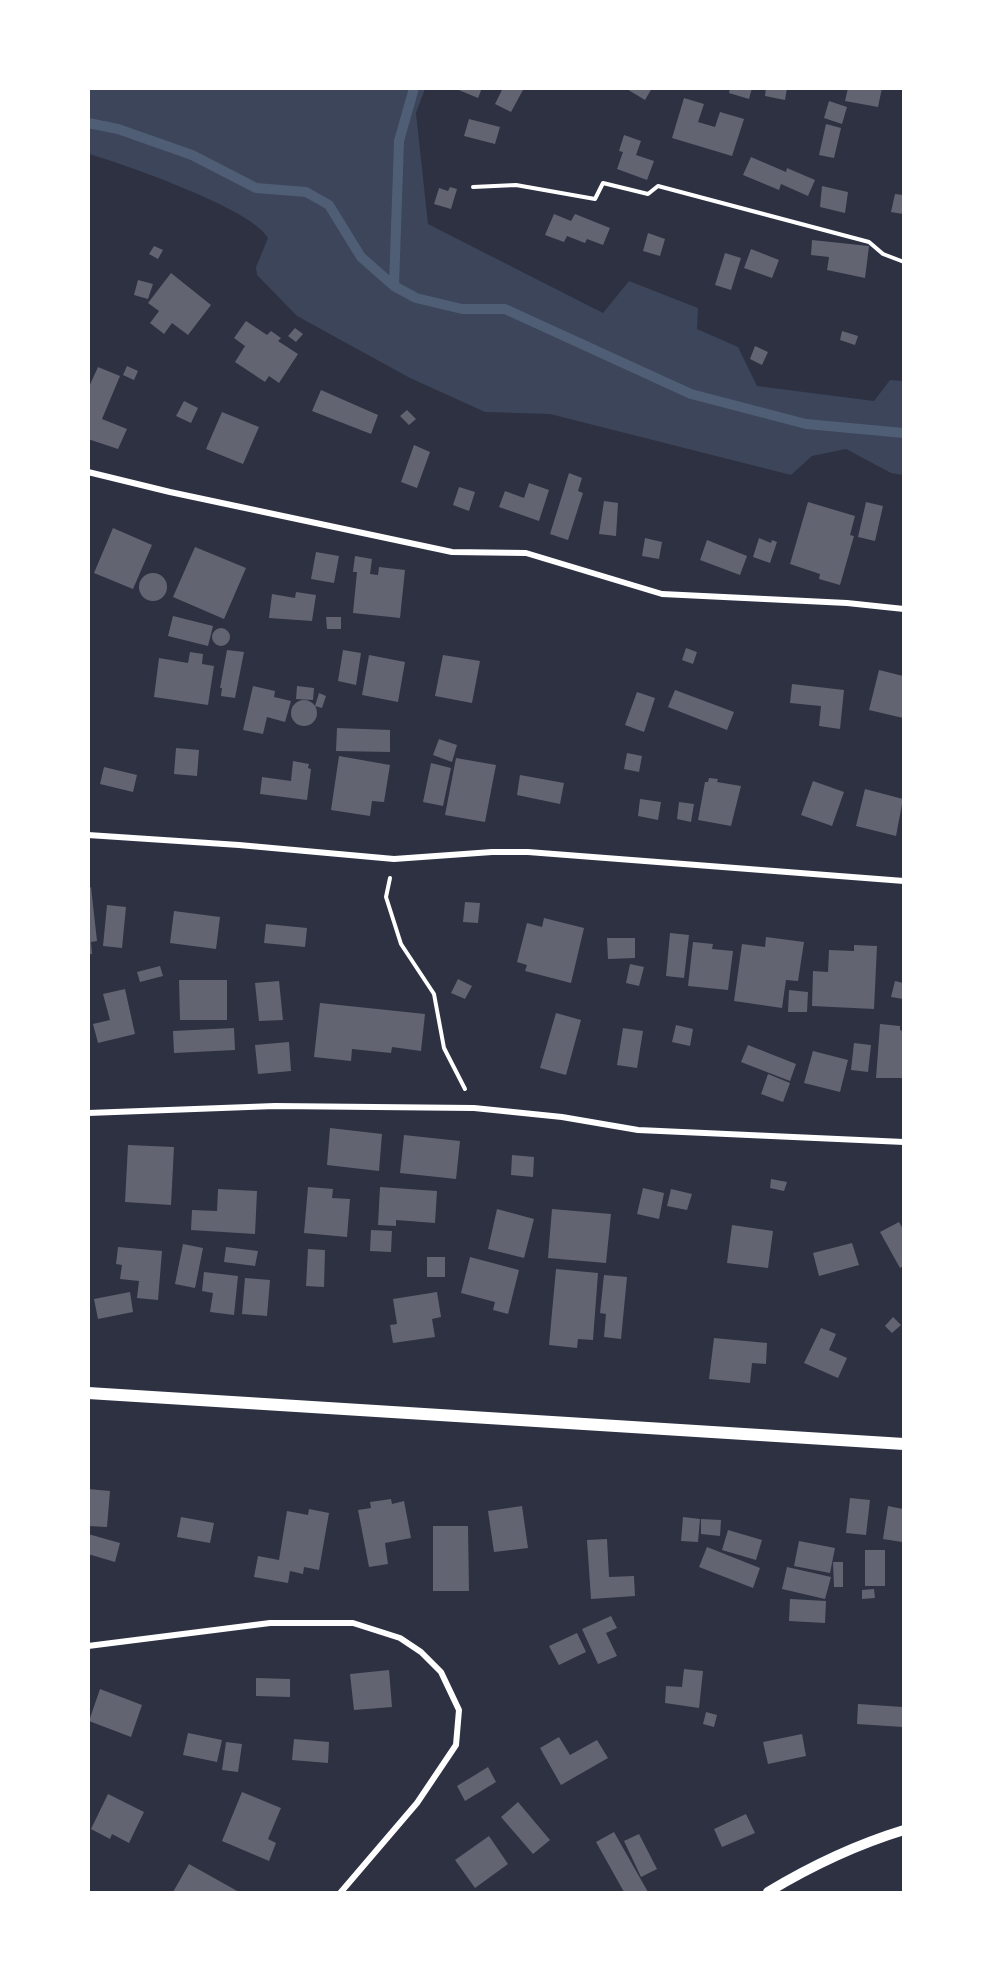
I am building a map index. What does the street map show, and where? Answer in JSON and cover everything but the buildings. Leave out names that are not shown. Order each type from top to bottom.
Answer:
[{"type":"main road","points":[[88,1393],[903,1444]]},
{"type":"street","points":[[88,472],[170,492],[452,552],[526,553],[662,594],[847,603],[903,609]]},
{"type":"street","points":[[88,835],[239,845],[394,859],[492,852],[528,852],[903,881]]},
{"type":"street","points":[[88,1113],[275,1106],[474,1108],[562,1117],[638,1130],[903,1142]]},
{"type":"street","points":[[88,1646],[270,1623],[353,1623],[400,1638],[422,1652],[441,1672],[459,1710],[456,1745],[417,1803],[341,1893]]},
{"type":"street","points":[[768,1893],[810,1868],[851,1848],[903,1830]]},
{"type":"path","points":[[473,188],[516,185],[595,199],[603,183],[648,194],[658,186],[869,242],[883,254],[903,262]]},
{"type":"path","points":[[394,859],[386,897],[401,944],[434,994],[444,1048],[474,1108]]},
{"type":"shaded area","points":[[88,89],[425,89],[416,113],[428,224],[603,313],[629,281],[698,308],[697,329],[738,347],[757,386],[874,401],[890,380],[903,381],[903,475],[891,473],[846,449],[812,456],[791,475],[550,414],[485,412],[410,378],[297,316],[257,275],[256,267],[268,238],[257,226],[214,201],[186,189],[89,154]]},
{"type":"waterway","points":[[394,286],[399,141],[414,88]]},
{"type":"waterway","points":[[88,123],[118,129],[192,155],[256,188],[306,192],[329,205],[361,257],[394,286],[416,298],[462,309],[505,309],[691,394],[806,424],[904,433]]}]
